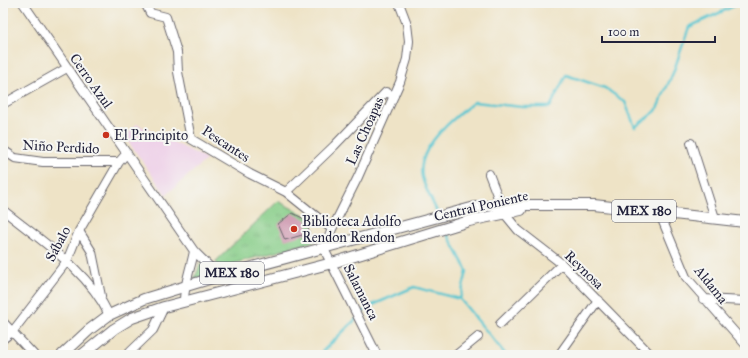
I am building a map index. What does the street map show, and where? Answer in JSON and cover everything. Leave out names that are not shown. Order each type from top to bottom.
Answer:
[{"type":"main road","name":"Central Poniente","points":[[62,355],[89,330],[110,315],[144,299],[219,276],[324,249],[464,209],[594,205],[659,212]]},
{"type":"main road","name":"Central Poniente","points":[[82,355],[114,329],[132,318],[164,306],[332,263],[469,221],[502,209]]},
{"type":"main road","name":"MEX 180","points":[[659,212],[745,222]]},
{"type":"street","name":"Cerro Azul","points":[[23,3],[194,251],[219,276]]},
{"type":"street","name":"Pescantes","points":[[145,3],[150,13],[166,17],[177,52],[178,72],[191,139],[250,174],[286,192],[332,229]]},
{"type":"street","name":"Las Choapas","points":[[324,249],[332,229],[358,178],[394,96],[407,59],[409,41],[407,24],[399,3]]},
{"type":"street","points":[[3,104],[67,68]]},
{"type":"street","points":[[286,192],[334,146],[386,92],[394,96]]},
{"type":"street","points":[[691,143],[715,218]]},
{"type":"street","name":"Niño Perdido","points":[[3,150],[16,158],[43,162],[119,162]]},
{"type":"street","name":"Sábalo","points":[[3,339],[12,331],[67,261],[79,231],[119,162],[127,153]]},
{"type":"street","points":[[490,174],[502,209]]},
{"type":"street","name":"Reynosa","points":[[502,209],[518,230],[562,264],[651,355]]},
{"type":"street","points":[[3,210],[67,261],[101,297]]},
{"type":"street","name":"Aldama","points":[[659,212],[686,277],[745,344]]},
{"type":"street","points":[[79,231],[92,252],[101,297],[110,315]]},
{"type":"street","points":[[324,249],[332,263]]},
{"type":"street","points":[[184,301],[184,287],[190,272],[194,251]]},
{"type":"street","name":"Salamanca","points":[[332,263],[378,355]]},
{"type":"street","points":[[500,324],[562,264]]},
{"type":"street","points":[[704,299],[745,301]]},
{"type":"street","points":[[559,355],[598,300]]},
{"type":"street","points":[[127,355],[153,330],[164,306]]},
{"type":"street","points":[[3,322],[34,355]]},
{"type":"street","points":[[456,355],[478,337]]},
{"type":"shaded area","points":[[137,124],[207,159],[166,195],[125,137]]},
{"type":"green space","points":[[278,201],[310,218],[316,241],[221,267],[215,262]]},
{"type":"green space","points":[[202,261],[213,274],[194,279]]},
{"type":"building","name":"Biblioteca Adolfo Rendon Rendon","points":[[292,213],[307,220],[309,233],[285,240],[278,224]]},
{"type":"waterway","points":[[438,214],[423,182],[422,166],[425,155],[438,134],[474,102],[523,107],[550,107],[566,75],[605,88],[625,102],[635,127],[656,111],[673,73],[689,27],[734,6],[736,3]]},
{"type":"waterway","points":[[446,231],[467,271],[460,299]]},
{"type":"waterway","points":[[360,315],[368,307],[414,287],[460,299],[506,355]]},
{"type":"waterway","points":[[319,355],[356,319]]},
{"type":"place","name":"El Principito","points":[[106,135]]},
{"type":"place","name":"Biblioteca Adolfo Rendon Rendon","points":[[294,229]]}]
